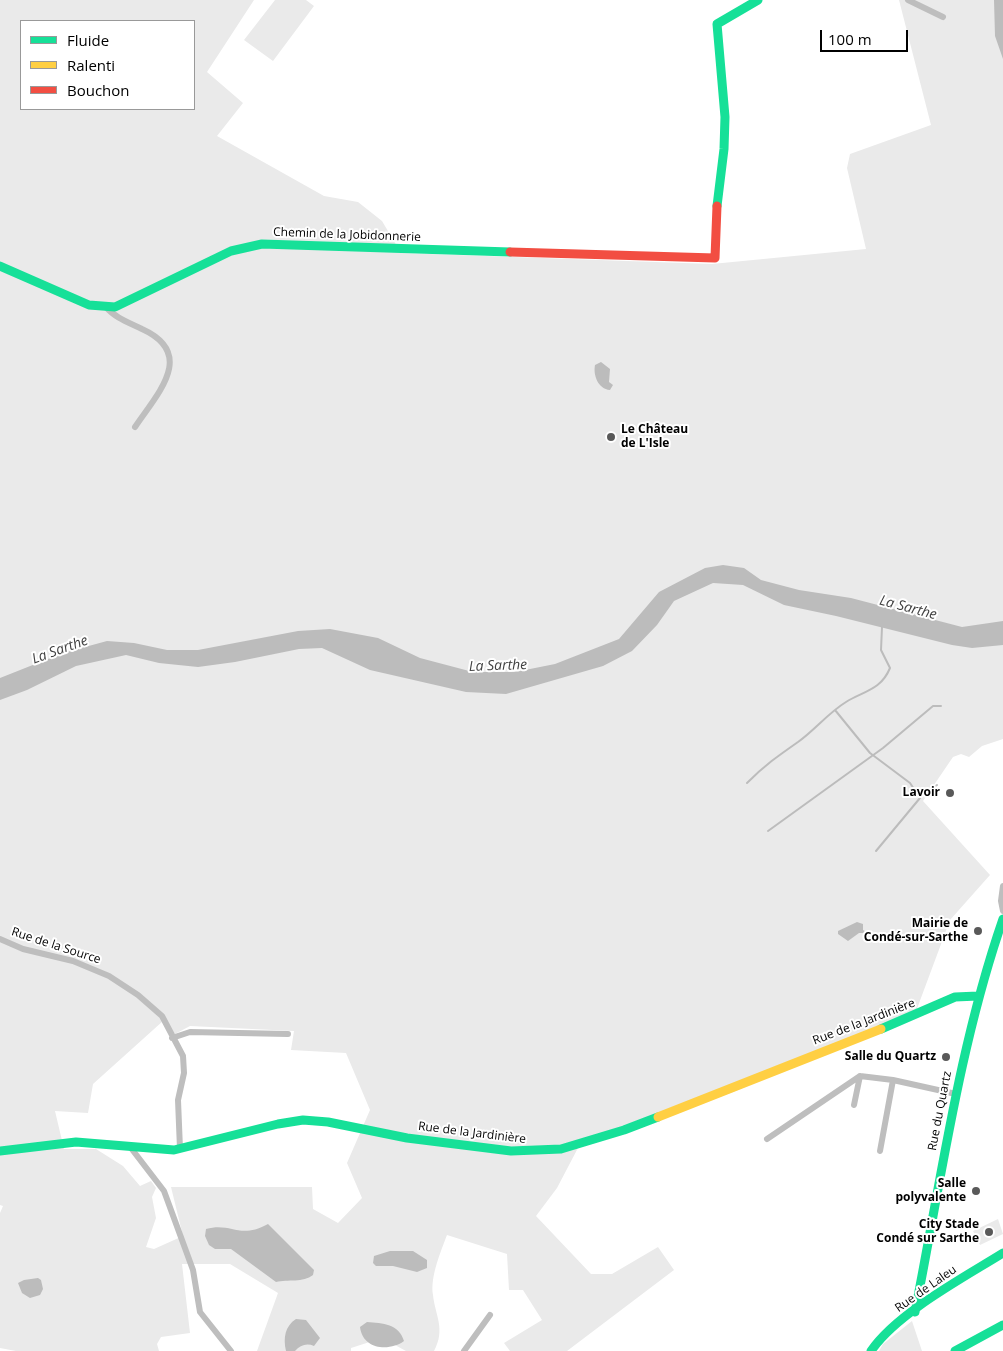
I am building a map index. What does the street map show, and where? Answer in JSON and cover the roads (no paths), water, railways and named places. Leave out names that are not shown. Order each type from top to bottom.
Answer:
[{"type":"street","name":"Chemin de la Jobidonnerie","points":[[0,266],[89,305],[106,307],[127,304],[231,251],[262,244],[715,258],[716,214],[726,117],[718,24],[724,18],[758,0]]},
{"type":"street","points":[[908,0],[943,17]]},
{"type":"street","points":[[106,307],[112,314],[154,335],[168,352],[171,364],[169,375],[136,427]]},
{"type":"street","points":[[1003,886],[1001,901],[1003,911]]},
{"type":"street","name":"Rue du Quartz","points":[[915,1312],[956,1094],[978,996],[1003,919]]},
{"type":"street","name":"Rue de la Source","points":[[0,939],[23,949],[73,961],[109,976],[153,1007],[162,1016],[185,1062],[178,1100],[180,1149]]},
{"type":"street","name":"Rue de la Jardinière","points":[[0,1150],[60,1142],[92,1142],[158,1150],[180,1149],[278,1124],[303,1120],[328,1122],[407,1138],[511,1151],[561,1149],[615,1133],[919,1014],[959,996],[967,994],[978,996]]},
{"type":"street","points":[[172,1038],[190,1032],[288,1034]]},
{"type":"street","points":[[767,1139],[860,1076],[893,1080],[956,1094]]},
{"type":"street","points":[[854,1105],[860,1076]]},
{"type":"street","points":[[880,1151],[893,1080]]},
{"type":"street","points":[[131,1148],[164,1191],[193,1270],[200,1312],[231,1351]]},
{"type":"street","name":"Rue de Laleu","points":[[871,1351],[881,1336],[958,1281],[1003,1254]]},
{"type":"street","points":[[464,1351],[490,1315]]},
{"type":"street","points":[[955,1351],[1003,1325]]},
{"type":"waterway","points":[[747,783],[839,706],[877,686],[882,681],[890,668],[881,650],[882,627]]},
{"type":"waterway","points":[[768,831],[883,748],[933,706],[941,706]]},
{"type":"waterway","points":[[835,710],[870,753],[910,783],[920,798],[876,851]]},
{"type":"waterway","points":[[920,796],[937,785]]},
{"type":"place","name":"Le Château de L'Isle","points":[[611,437]]},
{"type":"place","name":"Lavoir","points":[[950,793]]},
{"type":"place","name":"Mairie de Condé-sur-Sarthe","points":[[978,931]]},
{"type":"place","name":"Salle du Quartz","points":[[946,1057]]},
{"type":"place","name":"Salle polyvalente","points":[[976,1191]]},
{"type":"place","name":"City Stade Condé sur Sarthe","points":[[989,1232]]},
{"type":"water label","name":"La Sarthe","points":[[908,608]]},
{"type":"water label","name":"La Sarthe","points":[[60,650]]},
{"type":"water label","name":"La Sarthe","points":[[498,666]]}]
